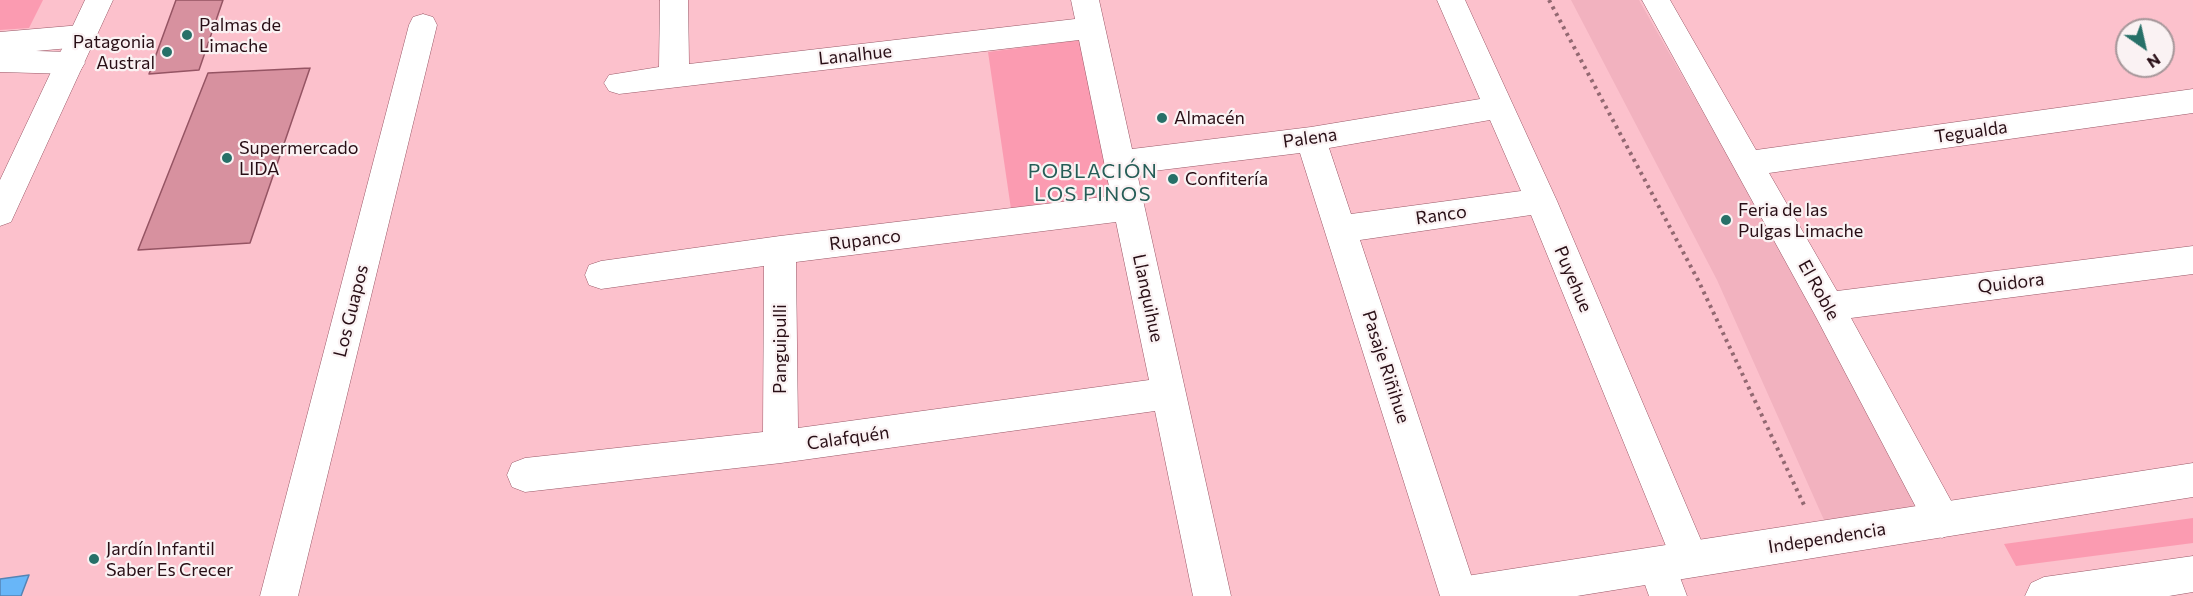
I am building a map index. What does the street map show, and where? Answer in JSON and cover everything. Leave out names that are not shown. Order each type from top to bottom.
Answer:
[{"type":"street","points":[[0,213],[99,0]]},
{"type":"street","points":[[674,0],[674,75]]},
{"type":"street","name":"Puyehue","points":[[1451,0],[1541,201],[1672,573]]},
{"type":"street","name":"El Roble","points":[[1656,0],[1828,307],[1942,520]]},
{"type":"street","name":"Lanalhue","points":[[619,83],[1088,14]]},
{"type":"street","name":"Llanquihue","points":[[1088,14],[1212,596]]},
{"type":"street","name":"Los Guapos","points":[[279,596],[423,25]]},
{"type":"street","points":[[0,43],[75,49]]},
{"type":"street","points":[[0,62],[75,49]]},
{"type":"street","name":"Tegualda","points":[[1749,164],[2193,101]]},
{"type":"street","name":"Palena","points":[[1120,163],[1311,139],[1500,107]]},
{"type":"street","name":"Pasaje Riñihue","points":[[1311,139],[1460,596]]},
{"type":"street","name":"Ranco","points":[[1341,229],[1541,201]]},
{"type":"street","name":"Rupanco","points":[[601,275],[780,250],[1129,207]]},
{"type":"street","name":"Panguipulli","points":[[780,250],[781,447]]},
{"type":"street","name":"Quidora","points":[[1828,307],[2193,260]]},
{"type":"street","name":"Calafquén","points":[[525,475],[781,447],[1169,393]]},
{"type":"street","name":"Independencia","points":[[1460,596],[1672,573],[1820,539],[2193,480]]},
{"type":"street","points":[[2044,596],[2193,574]]},
{"type":"path","points":[[1549,0],[1699,282],[1820,539]]},
{"type":"shaded area","points":[[0,0],[43,0],[29,28],[0,30]]},
{"type":"shaded area","name":"Feria de las Pulgas Limache","points":[[1571,0],[1639,0],[1730,160],[1818,303],[1928,506],[1824,520],[1717,280]]},
{"type":"shaded area","points":[[1088,39],[1119,195],[1011,209],[988,52]]},
{"type":"shaded area","points":[[2193,518],[2193,543],[2016,566],[2004,544]]},
{"type":"water","points":[[29,575],[21,596],[0,596],[0,579]]},
{"type":"building","name":"Palmas de Limache","points":[[176,0],[223,0],[199,70],[149,74]]},
{"type":"building","name":"Supermercado LIDA","points":[[310,68],[250,243],[138,250],[208,73]]},
{"type":"place","name":"Palmas de Limache","points":[[187,35]]},
{"type":"place","name":"Patagonia Austral","points":[[167,52]]},
{"type":"place","name":"Almacén","points":[[1162,118]]},
{"type":"place","name":"Supermercado LIDA","points":[[227,158]]},
{"type":"place","name":"Confitería","points":[[1173,179]]},
{"type":"place","name":"Feria de las Pulgas Limache","points":[[1726,220]]},
{"type":"place","name":"Jardín Infantil Saber Es Crecer","points":[[94,559]]},
{"type":"district","name":"POBLACIÓN LOS PINOS","points":[[1093,182]]}]
